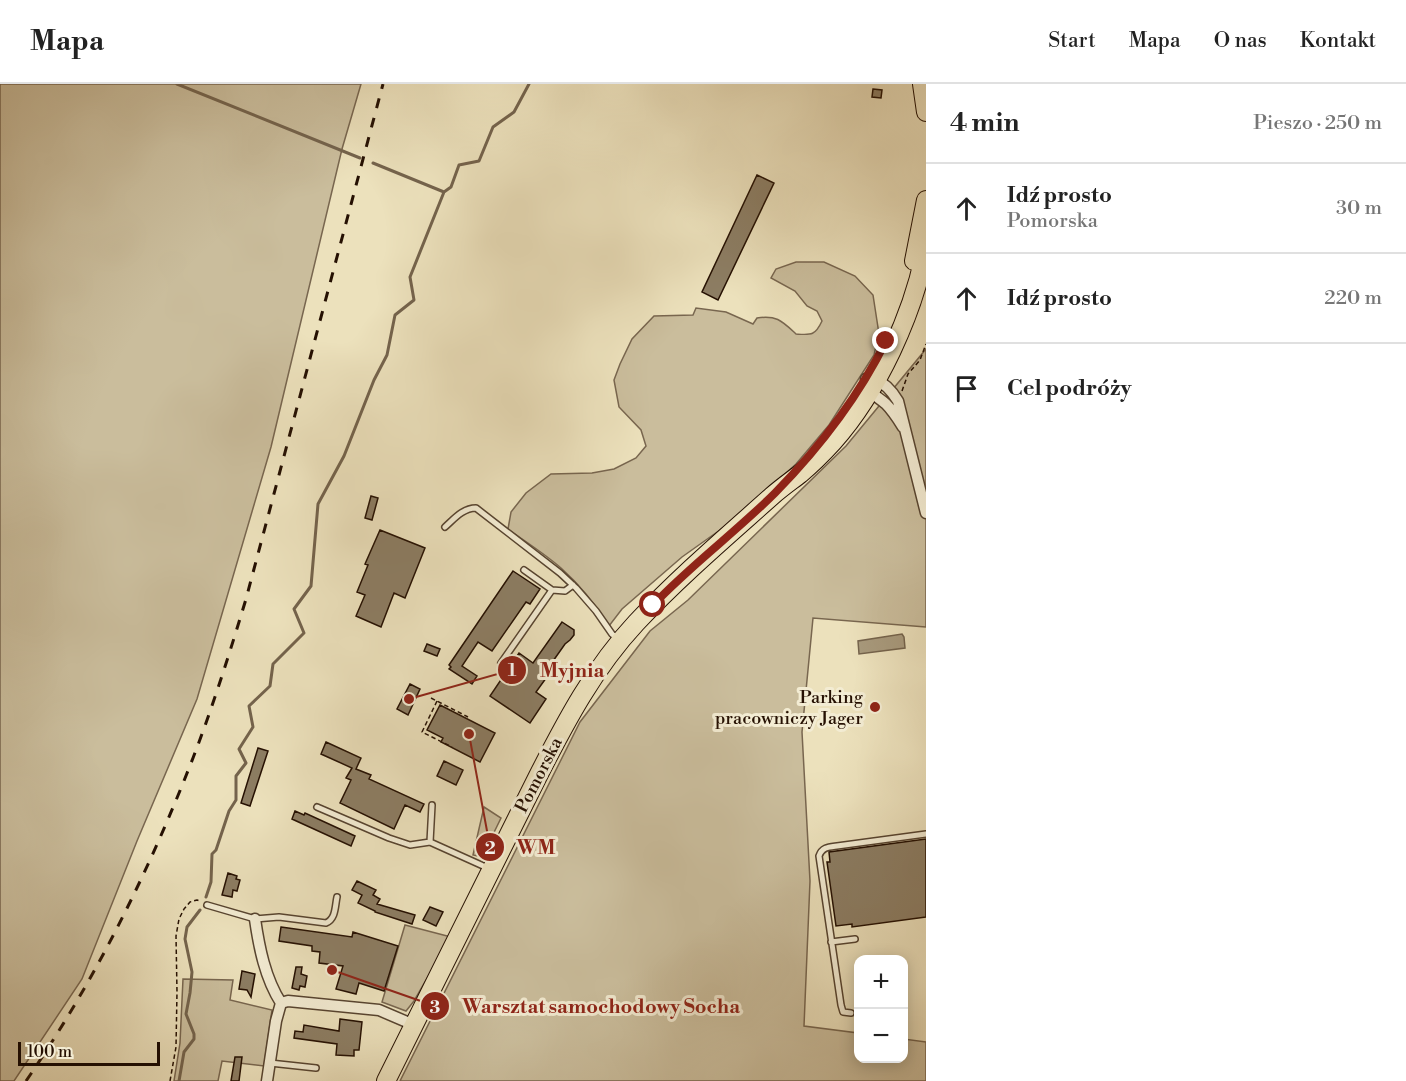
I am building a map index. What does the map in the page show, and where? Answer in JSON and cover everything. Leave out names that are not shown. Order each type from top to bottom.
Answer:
[{"type":"main road","points":[[922,84],[926,112]]},
{"type":"main road","name":"Pomorska","points":[[386,1081],[570,715],[592,678],[621,641],[658,601],[775,493],[870,383],[896,339],[917,283],[926,200]]},
{"type":"street","points":[[870,383],[895,396],[898,401],[926,513]]},
{"type":"street","points":[[870,383],[903,427]]},
{"type":"street","points":[[255,919],[259,945],[271,984],[280,1003],[267,1081]]},
{"type":"street","points":[[280,1003],[288,1001],[379,1010],[414,1025]]},
{"type":"lane","points":[[445,527],[465,510],[471,507],[476,508],[573,585],[596,611],[612,634],[621,641]]},
{"type":"lane","points":[[524,570],[552,590],[565,591],[573,585]]},
{"type":"lane","points":[[501,663],[552,590]]},
{"type":"lane","points":[[430,842],[432,805]]},
{"type":"lane","points":[[317,807],[396,841],[410,844],[430,842],[491,870]]},
{"type":"lane","points":[[851,1013],[843,1012],[840,1005],[819,856],[821,851],[837,846],[926,834]]},
{"type":"lane","points":[[207,905],[255,919],[279,917],[326,923],[333,917],[337,897]]},
{"type":"lane","points":[[831,942],[855,939]]},
{"type":"lane","points":[[270,1063],[316,1068]]},
{"type":"path","points":[[898,401],[908,374],[920,360],[926,344]]},
{"type":"path","points":[[431,698],[468,717]]},
{"type":"path","points":[[437,701],[422,732],[452,747]]},
{"type":"path","points":[[170,1081],[176,1047],[176,936],[184,909],[190,902],[197,900],[207,905]]},
{"type":"shaded area","points":[[0,84],[361,84],[342,149],[271,447],[197,699],[82,979],[14,1081],[0,1081]]},
{"type":"shaded area","points":[[796,262],[824,262],[855,276],[873,295],[879,334],[874,355],[829,425],[796,464],[734,520],[682,557],[622,609],[609,626],[587,595],[568,575],[508,529],[511,512],[526,493],[551,474],[592,473],[614,469],[636,458],[646,446],[641,430],[619,407],[614,380],[632,339],[654,316],[693,315],[696,308],[726,312],[753,324],[757,318],[774,318],[783,322],[796,334],[815,332],[822,321],[817,311],[807,306],[795,291],[771,278],[776,269]]},
{"type":"shaded area","points":[[926,349],[926,627],[813,618],[802,732],[810,881],[804,1026],[854,1032],[854,1063],[908,1063],[908,1040],[926,1042],[926,1081],[400,1081],[580,722],[650,631],[688,600],[846,446]]},
{"type":"shaded area","points":[[902,634],[905,648],[859,654],[858,641]]},
{"type":"shaded area","points":[[484,807],[501,818],[482,857],[473,855]]},
{"type":"shaded area","points":[[405,925],[451,937],[406,1011],[382,1002]]},
{"type":"shaded area","points":[[183,979],[233,980],[230,1000],[272,1010],[264,1066],[222,1061],[218,1081],[174,1081],[180,1043]]},
{"type":"building","points":[[873,89],[882,90],[881,98],[872,97]]},
{"type":"building","points":[[757,175],[774,183],[718,300],[702,292]]},
{"type":"building","points":[[371,496],[378,498],[372,520],[365,518]]},
{"type":"building","points":[[380,530],[425,548],[405,598],[394,593],[381,627],[356,616],[365,595],[357,592],[368,565],[365,564]]},
{"type":"building","points":[[513,571],[540,589],[530,604],[526,602],[492,651],[478,642],[462,666],[477,676],[472,684],[449,669],[451,667],[449,665]]},
{"type":"building","points":[[562,622],[574,630],[574,635],[546,671],[549,674],[536,692],[546,699],[530,723],[490,696],[519,653],[533,663]]},
{"type":"building","points":[[427,644],[440,649],[437,656],[424,651]]},
{"type":"building","points":[[410,684],[420,689],[408,715],[397,709]]},
{"type":"building","points":[[440,705],[495,733],[480,762],[441,742],[443,738],[427,730]]},
{"type":"building","points":[[326,742],[361,758],[356,769],[371,775],[369,779],[424,804],[420,812],[405,805],[394,829],[340,803],[351,780],[346,778],[352,768],[321,754]]},
{"type":"building","points":[[258,748],[268,751],[250,806],[241,803]]},
{"type":"building","points":[[444,761],[463,770],[456,785],[437,776]]},
{"type":"building","points":[[295,811],[304,815],[305,813],[355,836],[351,846],[292,819]]},
{"type":"building","points":[[926,839],[926,917],[852,927],[852,924],[836,926],[827,862],[830,862],[829,852]]},
{"type":"building","points":[[228,873],[237,876],[236,879],[240,880],[237,891],[233,890],[232,897],[222,895]]},
{"type":"building","points":[[357,881],[376,890],[373,895],[380,899],[377,904],[415,915],[412,924],[375,912],[358,903],[362,895],[352,890]]},
{"type":"building","points":[[430,907],[443,912],[436,926],[423,920]]},
{"type":"building","points":[[281,927],[352,937],[353,932],[398,946],[384,991],[359,983],[356,994],[336,989],[343,966],[319,963],[320,952],[312,951],[312,946],[279,941]]},
{"type":"building","points":[[296,967],[302,967],[301,974],[307,976],[305,987],[300,986],[299,990],[292,988]]},
{"type":"building","points":[[242,971],[255,974],[251,997],[247,990],[239,989]]},
{"type":"building","points":[[340,1019],[362,1022],[359,1050],[354,1050],[354,1056],[336,1055],[337,1044],[294,1038],[295,1031],[303,1032],[304,1025],[339,1031]]},
{"type":"building","points":[[235,1057],[242,1057],[239,1081],[231,1081]]},
{"type":"waterway","points":[[177,84],[360,158]]},
{"type":"waterway","points":[[444,192],[451,187],[459,165],[479,161],[493,127],[514,112],[529,84]]},
{"type":"waterway","points":[[206,897],[211,882],[212,854],[216,850],[229,811],[236,800],[236,776],[246,763],[239,749],[253,727],[249,706],[270,686],[273,664],[304,633],[294,609],[311,586],[318,504],[344,456],[374,380],[387,355],[395,315],[414,300],[410,277],[444,192],[373,163]]},
{"type":"waterway","points":[[179,1081],[184,1052],[194,1039],[186,1014],[192,972],[185,939],[187,927],[200,910]]},
{"type":"railway","points":[[26,1081],[75,1004],[119,924],[158,842],[207,719],[246,599],[383,84]]},
{"type":"place","name":"Myjnia","points":[[409,699]]},
{"type":"place","name":"Parking pracowniczy Jager","points":[[875,707]]},
{"type":"place","name":"WM","points":[[469,734]]},
{"type":"place","name":"Warsztat samochodowy Socha","points":[[332,970]]},
{"type":"route","points":[[653,605],[775,493],[827,435],[866,379],[886,341]]}]
